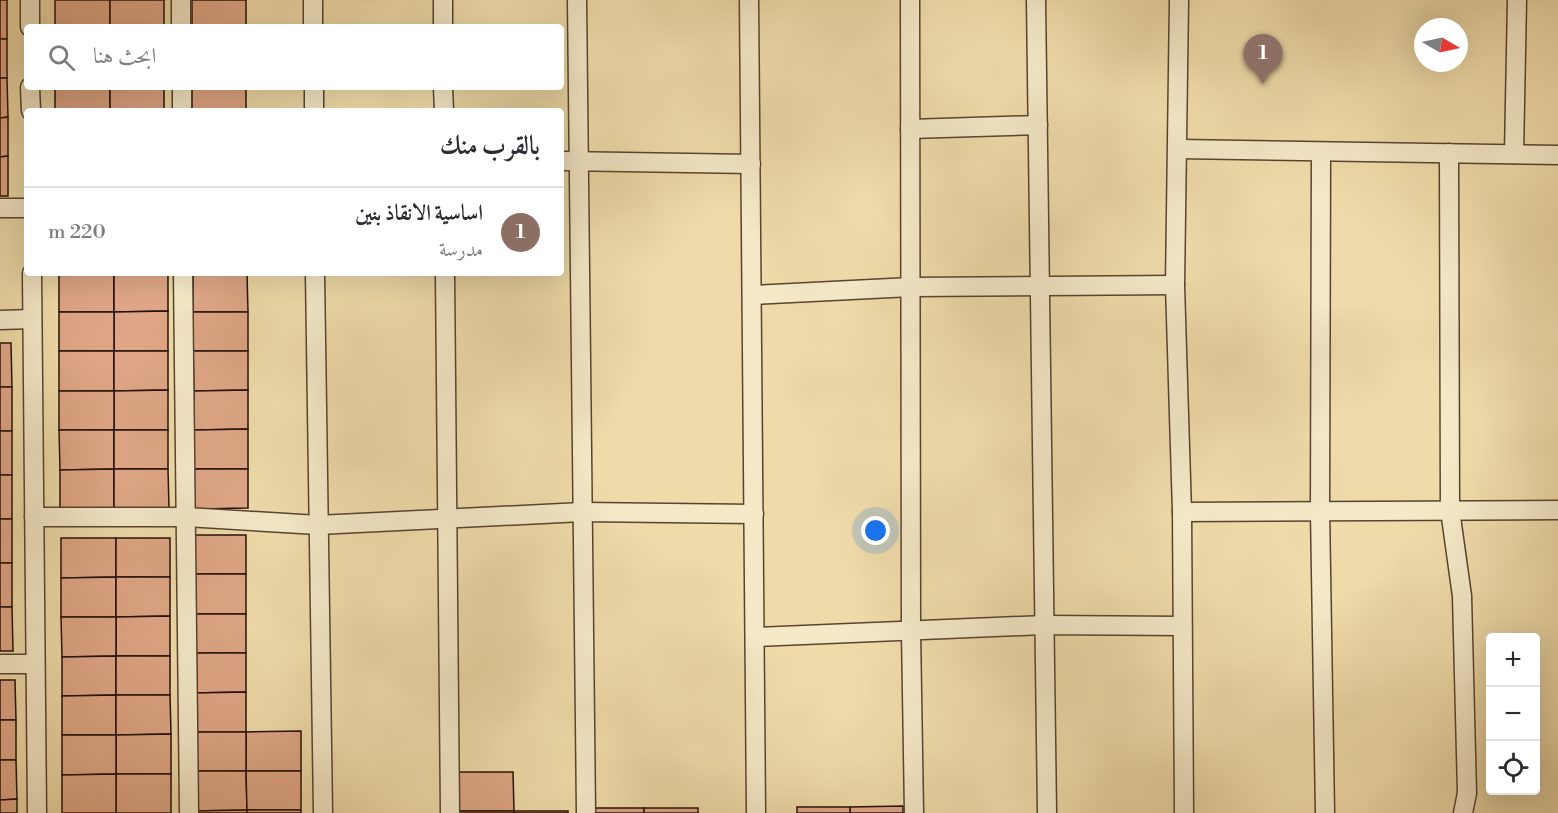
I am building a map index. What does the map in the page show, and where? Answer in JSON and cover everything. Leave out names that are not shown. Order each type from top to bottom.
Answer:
[{"type":"street","points":[[30,0],[30,24]]},
{"type":"street","points":[[182,0],[182,24]]},
{"type":"street","points":[[313,0],[313,24]]},
{"type":"street","points":[[443,0],[443,24]]},
{"type":"street","points":[[577,0],[569,161],[582,512],[586,813]]},
{"type":"street","points":[[749,0],[756,813]]},
{"type":"street","points":[[910,0],[911,632],[914,813]]},
{"type":"street","points":[[1036,0],[1047,813]]},
{"type":"street","points":[[1179,0],[1179,149],[1175,285],[1182,512],[1185,813]]},
{"type":"street","points":[[1514,154],[1517,0]]},
{"type":"street","points":[[30,90],[31,108]]},
{"type":"street","points":[[182,90],[182,108]]},
{"type":"street","points":[[314,90],[314,108]]},
{"type":"street","points":[[443,90],[444,108]]},
{"type":"street","points":[[910,129],[1038,125]]},
{"type":"street","points":[[1179,149],[1558,155]]},
{"type":"street","points":[[1321,152],[1320,511],[1325,813]]},
{"type":"street","points":[[1449,153],[1450,510],[1462,596],[1467,793],[1463,813]]},
{"type":"street","points":[[569,161],[751,164]]},
{"type":"street","points":[[0,208],[24,208]]},
{"type":"street","points":[[32,276],[37,813]]},
{"type":"street","points":[[183,276],[189,813]]},
{"type":"street","points":[[315,276],[323,813]]},
{"type":"street","points":[[445,276],[450,813]]},
{"type":"street","points":[[752,295],[911,287],[1175,285]]},
{"type":"street","points":[[0,320],[32,319]]},
{"type":"street","points":[[1182,512],[1558,510]]},
{"type":"street","points":[[34,517],[186,517],[318,525],[582,512],[754,514]]},
{"type":"street","points":[[755,637],[1044,625],[1182,626]]},
{"type":"street","points":[[0,664],[34,664]]},
{"type":"building","points":[[0,0],[7,0],[7,39],[0,39]]},
{"type":"building","points":[[55,0],[110,0],[110,24],[55,24]]},
{"type":"building","points":[[110,0],[164,0],[164,24],[110,24]]},
{"type":"building","points":[[192,0],[246,0],[246,24],[192,24]]},
{"type":"building","points":[[0,39],[7,39],[7,78],[0,78]]},
{"type":"building","points":[[0,78],[7,78],[8,117],[0,118]]},
{"type":"building","points":[[55,90],[110,90],[110,108],[55,108]]},
{"type":"building","points":[[110,90],[164,90],[164,108],[110,108]]},
{"type":"building","points":[[192,90],[246,90],[246,108],[192,108]]},
{"type":"building","points":[[8,117],[8,156],[0,157],[0,118]]},
{"type":"building","points":[[8,156],[8,196],[0,196],[0,157]]},
{"type":"building","points":[[59,276],[114,276],[114,312],[59,312]]},
{"type":"building","points":[[114,276],[168,276],[168,311],[114,312]]},
{"type":"building","points":[[193,276],[247,276],[248,312],[193,312]]},
{"type":"building","points":[[168,311],[168,351],[114,351],[114,312]]},
{"type":"building","points":[[59,312],[114,312],[114,351],[59,351]]},
{"type":"building","points":[[193,312],[248,312],[248,351],[193,351]]},
{"type":"building","points":[[0,343],[11,343],[12,387],[0,387]]},
{"type":"building","points":[[59,351],[114,351],[114,391],[59,391]]},
{"type":"building","points":[[114,351],[168,351],[168,390],[114,391]]},
{"type":"building","points":[[193,351],[248,351],[248,390],[194,391]]},
{"type":"building","points":[[0,387],[12,387],[12,431],[0,431]]},
{"type":"building","points":[[168,390],[168,430],[114,430],[114,391]]},
{"type":"building","points":[[248,390],[248,429],[194,430],[194,391]]},
{"type":"building","points":[[59,391],[114,391],[114,430],[59,430]]},
{"type":"building","points":[[248,429],[248,469],[193,469],[194,430]]},
{"type":"building","points":[[59,430],[114,430],[114,469],[60,470]]},
{"type":"building","points":[[114,430],[168,430],[168,469],[114,469]]},
{"type":"building","points":[[0,431],[12,431],[12,475],[0,475]]},
{"type":"building","points":[[114,469],[114,508],[60,509],[60,470]]},
{"type":"building","points":[[114,469],[168,469],[169,508],[114,508]]},
{"type":"building","points":[[193,469],[248,469],[248,508],[194,509]]},
{"type":"building","points":[[0,475],[12,475],[12,519],[0,519]]},
{"type":"building","points":[[0,519],[12,519],[12,563],[0,563]]},
{"type":"building","points":[[191,535],[246,535],[246,574],[192,574]]},
{"type":"building","points":[[61,538],[116,538],[116,577],[61,578]]},
{"type":"building","points":[[116,538],[170,538],[170,577],[116,577]]},
{"type":"building","points":[[0,563],[12,563],[12,607],[0,607]]},
{"type":"building","points":[[192,574],[246,574],[246,614],[192,614]]},
{"type":"building","points":[[116,577],[116,617],[61,617],[61,578]]},
{"type":"building","points":[[116,577],[170,577],[170,616],[116,617]]},
{"type":"building","points":[[0,607],[12,607],[13,651],[0,651]]},
{"type":"building","points":[[192,614],[246,614],[246,653],[192,653]]},
{"type":"building","points":[[170,616],[170,656],[116,656],[116,617]]},
{"type":"building","points":[[61,617],[116,617],[116,656],[62,657]]},
{"type":"building","points":[[192,653],[246,653],[246,692],[192,693]]},
{"type":"building","points":[[116,656],[116,695],[62,696],[62,657]]},
{"type":"building","points":[[116,656],[170,656],[170,695],[116,695]]},
{"type":"building","points":[[0,680],[15,680],[16,720],[0,720]]},
{"type":"building","points":[[246,692],[246,732],[192,732],[192,693]]},
{"type":"building","points":[[116,695],[116,735],[62,735],[62,696]]},
{"type":"building","points":[[116,695],[170,695],[171,734],[116,735]]},
{"type":"building","points":[[0,720],[16,720],[16,760],[0,760]]},
{"type":"building","points":[[301,731],[301,771],[246,771],[246,732]]},
{"type":"building","points":[[192,732],[246,732],[246,771],[192,771]]},
{"type":"building","points":[[171,734],[171,774],[116,774],[116,735]]},
{"type":"building","points":[[62,735],[116,735],[116,774],[62,775]]},
{"type":"building","points":[[0,760],[16,760],[17,799],[0,800]]},
{"type":"building","points":[[192,771],[246,771],[247,810],[192,811]]},
{"type":"building","points":[[246,771],[301,771],[301,810],[247,810]]},
{"type":"building","points":[[459,772],[513,772],[514,811],[459,811]]},
{"type":"building","points":[[116,774],[171,774],[171,813],[116,813]]},
{"type":"building","points":[[116,774],[116,813],[62,813],[62,775]]},
{"type":"building","points":[[17,799],[17,813],[0,813],[0,800]]},
{"type":"building","points":[[903,806],[903,813],[850,813],[850,807]]},
{"type":"building","points":[[797,807],[850,807],[850,813],[797,813]]},
{"type":"building","points":[[589,808],[644,808],[644,813],[589,813]]},
{"type":"building","points":[[644,808],[698,808],[698,813],[644,813]]},
{"type":"building","points":[[247,810],[301,810],[301,813],[247,813]]},
{"type":"building","points":[[247,810],[247,813],[192,813],[192,811]]},
{"type":"building","points":[[459,811],[514,811],[514,813],[459,813]]},
{"type":"building","points":[[514,811],[568,811],[568,813],[514,813]]},
{"type":"place","name":"اساسية الانقاذ بنين","points":[[1263,84]]}]
